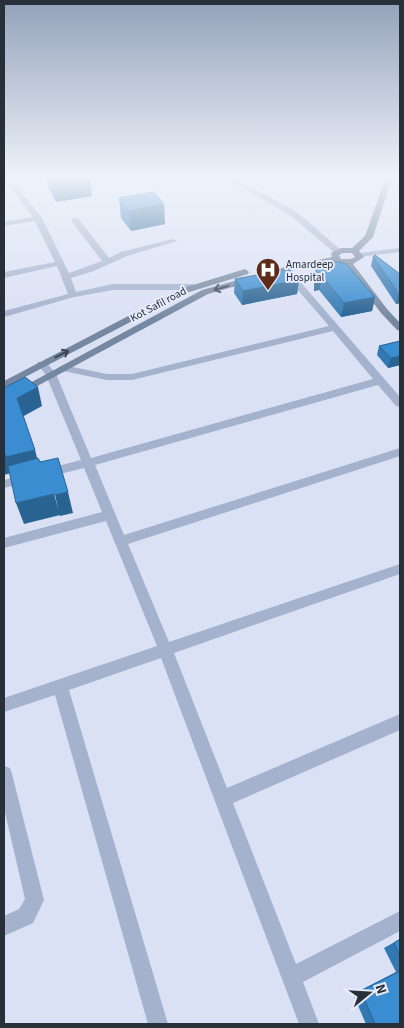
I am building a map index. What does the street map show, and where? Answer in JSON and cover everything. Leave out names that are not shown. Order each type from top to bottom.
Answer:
[{"type":"main road","points":[[348,263],[360,258],[360,253],[373,225]]},
{"type":"main road","points":[[336,254],[346,250],[360,253]]},
{"type":"main road","points":[[336,254],[348,263],[384,311],[400,328]]},
{"type":"main road","name":"Kot Safil road","points":[[4,385],[52,369],[205,292],[336,254]]},
{"type":"main road","name":"Kot Safil road","points":[[4,401],[52,369],[194,287],[278,263],[336,254]]},
{"type":"street","points":[[41,225],[60,263],[72,295]]},
{"type":"street","points":[[79,225],[107,262]]},
{"type":"street","points":[[306,225],[336,254]]},
{"type":"street","points":[[66,277],[124,254],[173,241]]},
{"type":"street","points":[[360,253],[400,250]]},
{"type":"street","points":[[360,253],[376,260]]},
{"type":"street","points":[[4,274],[60,263]]},
{"type":"street","points":[[284,270],[400,404]]},
{"type":"street","points":[[4,314],[72,295],[122,286],[194,287]]},
{"type":"street","points":[[310,1024],[166,650],[87,463],[52,369],[107,377],[132,377],[334,328]]},
{"type":"street","points":[[4,484],[87,463],[379,381]]},
{"type":"street","points":[[120,541],[400,452]]},
{"type":"street","points":[[4,543],[109,515]]},
{"type":"street","points":[[4,705],[400,569]]},
{"type":"street","points":[[60,687],[158,1024]]},
{"type":"street","points":[[222,799],[400,722]]},
{"type":"street","points":[[4,774],[35,900],[26,916],[4,926]]},
{"type":"street","points":[[292,977],[400,921]]},
{"type":"building","points":[[375,255],[400,274],[400,294],[373,257]]},
{"type":"building","points":[[324,260],[346,264],[375,297],[344,303],[322,276],[316,277],[316,265]]},
{"type":"building","points":[[289,269],[299,280],[243,291],[235,279]]},
{"type":"building","points":[[400,341],[400,356],[391,358],[379,346]]},
{"type":"building","points":[[25,377],[38,387],[17,398],[35,450],[6,457],[4,455],[4,388]]},
{"type":"building","points":[[38,458],[40,462],[58,458],[68,492],[16,503],[8,466]]},
{"type":"building","points":[[400,939],[400,956],[394,943]]},
{"type":"building","points":[[400,971],[400,1024],[375,1024],[361,991]]},
{"type":"place","name":"Amardeep Hospital","points":[[268,291]]}]
